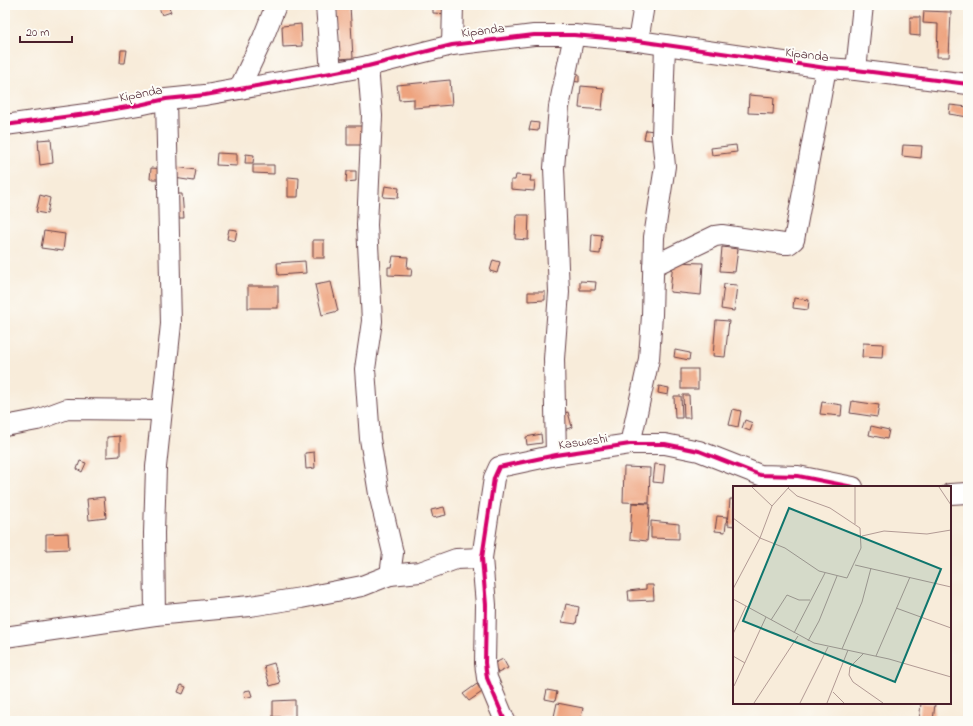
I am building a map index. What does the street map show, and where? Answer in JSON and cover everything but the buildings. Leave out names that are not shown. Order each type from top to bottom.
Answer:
[{"type":"street","points":[[239,89],[263,38],[276,5]]},
{"type":"street","points":[[326,5],[331,73]]},
{"type":"street","points":[[452,45],[453,5]]},
{"type":"street","points":[[638,41],[644,5]]},
{"type":"street","points":[[856,70],[862,5]]},
{"type":"street","points":[[556,456],[554,359],[559,292],[554,168],[559,107],[574,35]]},
{"type":"street","name":"Kipanda","points":[[5,125],[124,108],[166,99],[239,89],[331,73],[368,66],[452,45],[534,36],[574,35],[638,41],[826,68],[856,70],[968,84]]},
{"type":"street","points":[[630,444],[649,359],[655,218],[664,166],[662,136],[665,46]]},
{"type":"street","points":[[368,66],[372,116],[367,225],[372,321],[365,369],[370,439],[379,494],[393,553],[390,574]]},
{"type":"street","points":[[653,266],[715,236],[722,235],[784,244],[789,244],[794,240],[826,68]]},
{"type":"street","points":[[155,615],[154,533],[156,467],[160,410],[171,324],[166,99]]},
{"type":"street","points":[[5,426],[37,420],[67,409],[160,410]]},
{"type":"street","name":"Kasweshi","points":[[482,558],[494,478],[499,467],[630,444],[665,444],[698,451],[760,475],[798,476],[848,486]]},
{"type":"street","points":[[951,494],[968,493]]},
{"type":"street","points":[[5,637],[155,615],[250,606],[301,598],[362,586],[390,574],[420,572],[456,559],[482,558],[486,606],[485,648],[487,678],[505,721]]},
{"type":"cycle path","points":[[5,125],[86,114],[166,99],[205,95],[368,66],[452,45],[534,35],[574,35],[638,41],[826,68],[856,70],[968,84]]},
{"type":"cycle path","points":[[505,721],[487,678],[485,663],[486,605],[482,558],[494,478],[499,467],[556,455],[630,444],[665,444],[699,451],[760,475],[798,476],[848,486]]}]
